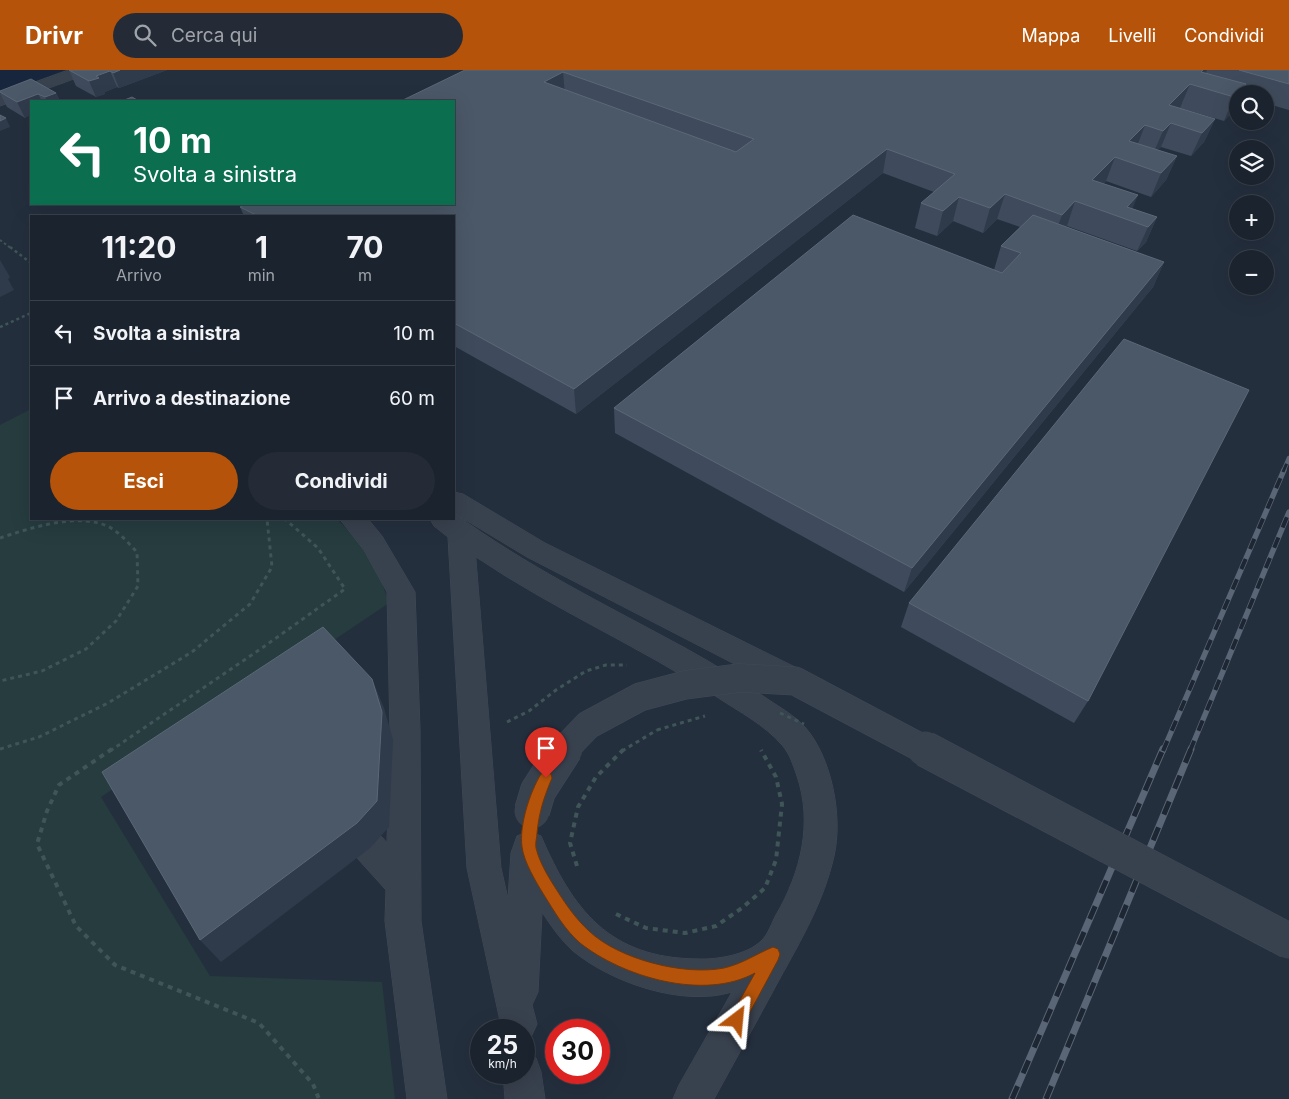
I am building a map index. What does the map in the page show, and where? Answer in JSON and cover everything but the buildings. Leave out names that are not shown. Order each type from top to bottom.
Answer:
[{"type":"street","points":[[0,101],[84,70]]},
{"type":"street","points":[[455,501],[536,550],[795,681],[1289,941]]},
{"type":"street","points":[[354,520],[373,543],[401,592],[405,730],[403,921],[427,1099]]},
{"type":"street","points":[[452,526],[556,593],[725,685],[787,729],[796,740],[813,774],[819,792],[822,835],[818,856],[800,907],[693,1099]]},
{"type":"street","points":[[452,526],[484,868],[516,1019]]},
{"type":"street","points":[[518,1019],[532,811],[538,791],[561,753],[588,725],[640,697],[685,686],[739,678],[795,681]]},
{"type":"street","points":[[529,847],[540,876],[567,918],[585,938],[623,962],[672,975],[724,976],[746,969],[773,954]]},
{"type":"street","points":[[370,848],[403,884]]},
{"type":"street","points":[[523,1084],[525,1099]]},
{"type":"path","points":[[0,240],[30,263]]},
{"type":"path","points":[[0,327],[30,312]]},
{"type":"path","points":[[0,538],[18,531],[70,520],[109,527],[137,552],[138,586],[116,621],[86,649],[42,671],[0,681]]},
{"type":"path","points":[[0,749],[39,737],[108,703],[192,652],[250,604],[272,567],[267,520]]},
{"type":"path","points":[[287,520],[318,548],[345,589],[262,648],[59,785],[47,811],[37,844],[76,926],[116,965],[259,1023],[312,1084],[319,1099]]},
{"type":"path","points":[[505,722],[528,711],[586,671],[606,664],[629,666]]},
{"type":"path","points":[[578,868],[570,843],[578,807],[596,777],[626,747],[657,730]]},
{"type":"path","points":[[614,914],[646,928],[685,933],[716,926],[742,908],[765,888],[776,860],[782,804],[776,777],[756,744]]},
{"type":"green space","points":[[30,410],[30,520],[338,520],[373,557],[389,603],[101,797],[210,976],[382,982],[395,1099],[0,1099],[0,425]]},
{"type":"water","points":[[0,70],[65,70],[0,94]]},
{"type":"railway","points":[[1283,472],[1289,458]]},
{"type":"railway","points":[[1163,751],[1284,470]]},
{"type":"railway","points":[[1190,751],[1289,512]]},
{"type":"railway","points":[[1012,1099],[1163,749]]},
{"type":"railway","points":[[1046,1099],[1191,749]]},
{"type":"route","points":[[546,778],[538,791],[532,811],[529,847],[540,876],[567,918],[585,938],[623,962],[672,975],[724,976],[746,969],[773,954],[737,1020]]}]
